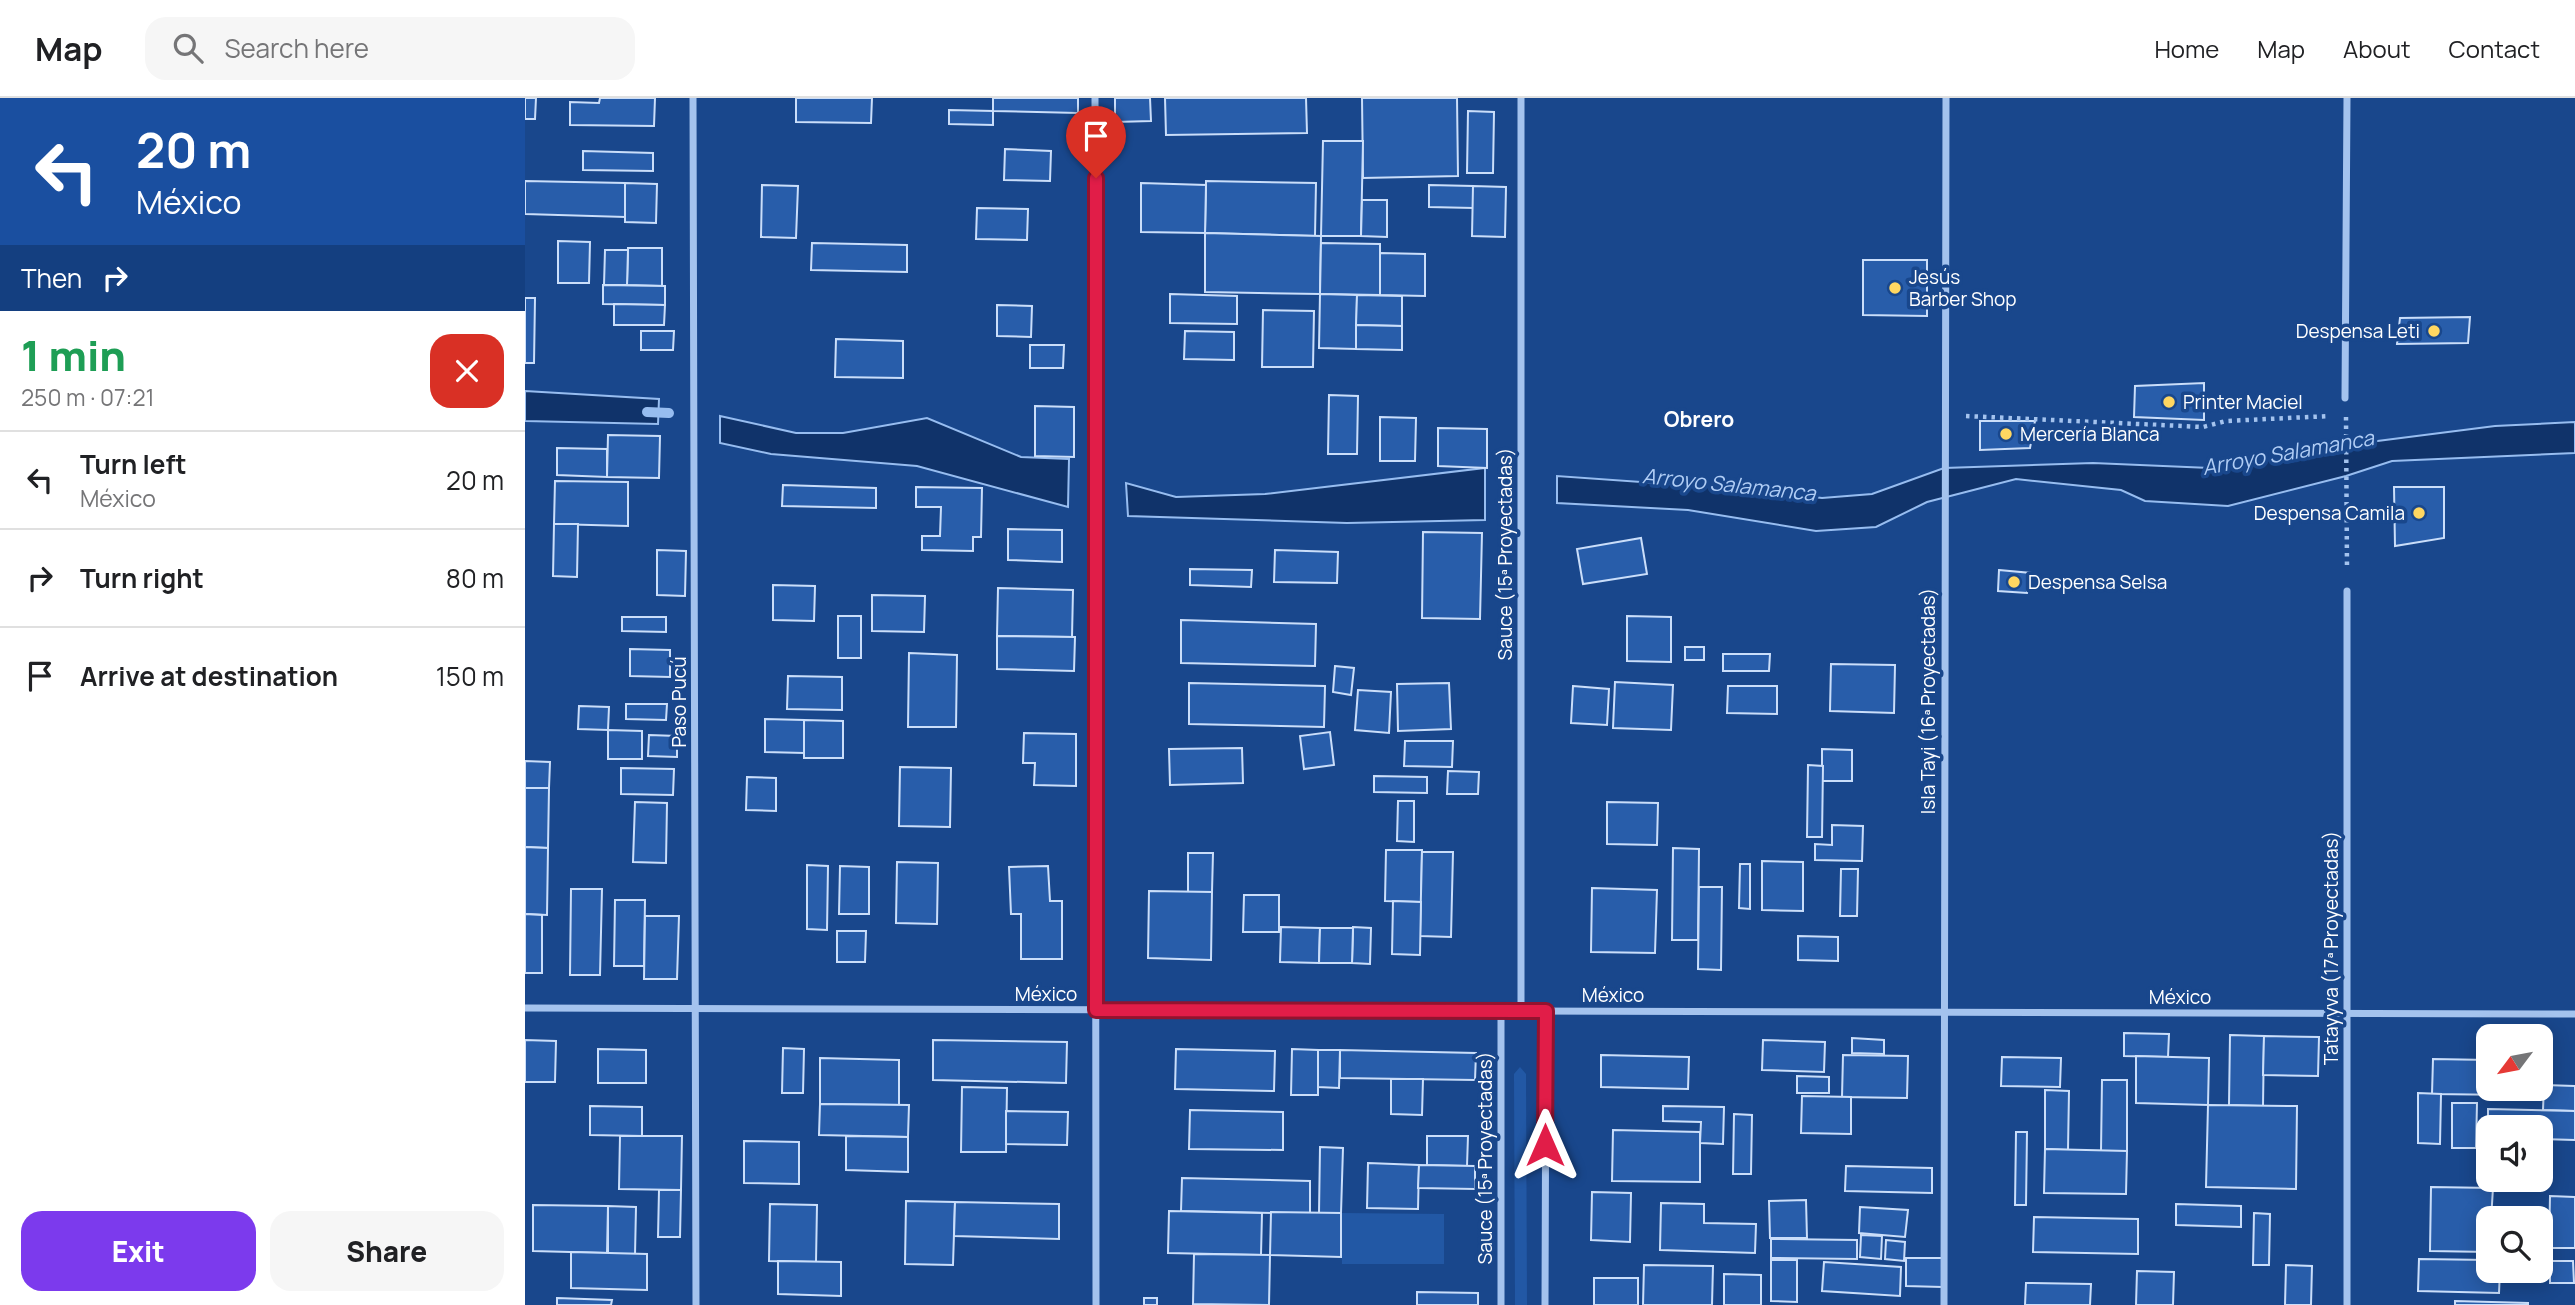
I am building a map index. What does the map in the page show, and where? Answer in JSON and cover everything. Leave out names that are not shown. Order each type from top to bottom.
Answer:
[{"type":"street","name":"Paso Pucú","points":[[693,98],[696,1305]]},
{"type":"street","points":[[1095,98],[1096,1305]]},
{"type":"street","name":"Sauce (15ª Proyectadas)","points":[[1521,98],[1521,1011]]},
{"type":"street","name":"Isla Tayi (16ª Proyectadas)","points":[[1944,1305],[1944,414],[1947,98]]},
{"type":"street","points":[[2345,398],[2347,98]]},
{"type":"street","name":"Tatayyva (17ª Proyectadas)","points":[[2347,591],[2347,1305]]},
{"type":"street","name":"México","points":[[525,1008],[2575,1014]]},
{"type":"street","name":"Sauce (15ª Proyectadas)","points":[[1501,1010],[1501,1305]]},
{"type":"street","points":[[1545,1305],[1546,1011]]},
{"type":"path","points":[[2345,398],[2347,591]]},
{"type":"path","points":[[1944,414],[2203,427],[2226,421],[2346,416]]},
{"type":"shaded area","points":[[525,391],[659,399],[658,424],[525,421]]},
{"type":"shaded area","points":[[720,416],[796,433],[843,433],[927,418],[1021,457],[1069,459],[1068,507],[917,466],[771,454],[720,443]]},
{"type":"shaded area","points":[[2575,422],[2575,453],[2392,461],[2346,476],[2228,506],[2145,501],[2121,490],[2016,479],[1927,502],[1876,527],[1816,531],[1688,510],[1557,503],[1557,476],[1754,490],[1822,498],[1872,494],[1944,468],[2093,463],[2210,468],[2346,445],[2495,426]]},
{"type":"shaded area","points":[[1485,468],[1485,520],[1347,523],[1128,516],[1126,483],[1176,497],[1265,494]]},
{"type":"shaded area","points":[[1520,1067],[1526,1074],[1527,1305],[1515,1305],[1514,1074]]},
{"type":"shaded area","points":[[1341,1213],[1444,1214],[1444,1264],[1342,1264]]},
{"type":"building","points":[[525,98],[536,98],[535,119],[525,119]]},
{"type":"building","points":[[600,98],[655,98],[654,126],[570,125],[570,102],[599,103]]},
{"type":"building","points":[[796,98],[872,98],[871,123],[796,122]]},
{"type":"building","points":[[993,98],[1078,98],[1078,113],[993,111]]},
{"type":"building","points":[[1115,98],[1150,98],[1151,121],[1115,122]]},
{"type":"building","points":[[1165,98],[1306,98],[1307,133],[1166,135]]},
{"type":"building","points":[[1362,98],[1457,98],[1458,176],[1363,178]]},
{"type":"building","points":[[949,110],[993,111],[993,125],[949,124]]},
{"type":"building","points":[[1468,111],[1494,112],[1493,173],[1467,173]]},
{"type":"building","points":[[1323,141],[1363,141],[1361,236],[1321,236]]},
{"type":"building","points":[[1005,149],[1051,151],[1050,181],[1004,180]]},
{"type":"building","points":[[583,151],[653,153],[653,171],[583,170]]},
{"type":"building","points":[[525,181],[625,183],[625,217],[525,214]]},
{"type":"building","points":[[1206,181],[1316,183],[1315,236],[1205,233]]},
{"type":"building","points":[[625,183],[657,184],[656,223],[625,222]]},
{"type":"building","points":[[1141,183],[1206,185],[1205,233],[1141,232]]},
{"type":"building","points":[[762,185],[798,186],[796,238],[761,237]]},
{"type":"building","points":[[1429,185],[1473,186],[1473,208],[1429,207]]},
{"type":"building","points":[[1473,186],[1506,187],[1505,237],[1472,236]]},
{"type":"building","points":[[1362,200],[1387,200],[1387,237],[1361,236]]},
{"type":"building","points":[[977,208],[1028,209],[1027,240],[976,239]]},
{"type":"building","points":[[1205,233],[1321,236],[1320,294],[1205,292]]},
{"type":"building","points":[[558,241],[590,242],[589,283],[558,283]]},
{"type":"building","points":[[812,243],[907,245],[907,272],[811,270]]},
{"type":"building","points":[[1321,243],[1380,244],[1380,295],[1320,294]]},
{"type":"building","points":[[628,248],[662,248],[662,286],[627,285]]},
{"type":"building","points":[[605,250],[628,250],[627,285],[604,285]]},
{"type":"building","points":[[1380,253],[1425,254],[1425,296],[1380,295]]},
{"type":"building","name":"Jesús Barber Shop","points":[[1863,260],[1927,260],[1927,316],[1863,315]]},
{"type":"building","points":[[603,285],[665,286],[665,305],[603,304]]},
{"type":"building","points":[[1170,294],[1237,296],[1237,324],[1170,323]]},
{"type":"building","points":[[1320,294],[1357,295],[1356,349],[1319,348]]},
{"type":"building","points":[[1357,295],[1402,296],[1402,326],[1356,325]]},
{"type":"building","points":[[525,298],[535,298],[534,363],[525,363]]},
{"type":"building","points":[[614,304],[665,305],[664,325],[614,325]]},
{"type":"building","points":[[997,305],[1032,306],[1031,337],[997,336]]},
{"type":"building","points":[[1263,310],[1314,311],[1313,367],[1262,367]]},
{"type":"building","name":"Despensa Leti","points":[[2470,317],[2468,343],[2397,344],[2400,318]]},
{"type":"building","points":[[1356,325],[1402,326],[1402,350],[1356,349]]},
{"type":"building","points":[[641,331],[674,331],[673,350],[641,350]]},
{"type":"building","points":[[1185,331],[1234,332],[1234,360],[1184,359]]},
{"type":"building","points":[[836,339],[903,341],[903,378],[835,377]]},
{"type":"building","points":[[1030,345],[1064,345],[1063,368],[1030,368]]},
{"type":"building","name":"Printer Maciel","points":[[2204,383],[2204,420],[2134,417],[2135,386]]},
{"type":"building","points":[[1329,395],[1358,396],[1357,454],[1328,454]]},
{"type":"building","points":[[1035,406],[1074,407],[1074,457],[1035,456]]},
{"type":"building","points":[[1380,417],[1416,418],[1415,461],[1380,461]]},
{"type":"building","name":"Mercería Blanca","points":[[1980,421],[2035,421],[2030,448],[1980,450]]},
{"type":"building","points":[[1438,428],[1487,429],[1487,468],[1438,466]]},
{"type":"building","points":[[608,435],[660,436],[659,478],[607,477]]},
{"type":"building","points":[[557,448],[607,449],[607,477],[557,475]]},
{"type":"building","points":[[555,481],[628,482],[628,526],[554,524]]},
{"type":"building","points":[[783,485],[876,488],[876,508],[782,506]]},
{"type":"building","points":[[916,487],[982,488],[981,537],[973,537],[973,551],[922,550],[922,536],[940,536],[941,507],[916,507]]},
{"type":"building","name":"Despensa Camila","points":[[2394,487],[2444,487],[2444,538],[2395,546]]},
{"type":"building","points":[[554,524],[578,524],[577,577],[553,576]]},
{"type":"building","points":[[1008,529],[1062,530],[1062,562],[1008,560]]},
{"type":"building","points":[[1423,532],[1482,533],[1480,619],[1422,618]]},
{"type":"building","points":[[1641,538],[1647,574],[1583,584],[1577,549]]},
{"type":"building","points":[[657,550],[686,551],[685,596],[657,595]]},
{"type":"building","points":[[1275,550],[1338,552],[1337,583],[1274,582]]},
{"type":"building","points":[[1190,569],[1252,570],[1251,587],[1190,585]]},
{"type":"building","name":"Despensa Selsa","points":[[1999,570],[2031,573],[2027,593],[1998,591]]},
{"type":"building","points":[[773,585],[815,586],[814,621],[773,620]]},
{"type":"building","points":[[998,588],[1073,590],[1072,637],[997,636]]},
{"type":"building","points":[[872,595],[925,596],[924,632],[872,631]]},
{"type":"building","points":[[838,616],[861,616],[861,658],[838,658]]},
{"type":"building","points":[[1627,616],[1671,617],[1671,662],[1627,661]]},
{"type":"building","points":[[622,617],[666,617],[666,632],[622,631]]},
{"type":"building","points":[[1181,620],[1316,624],[1315,666],[1181,663]]},
{"type":"building","points":[[997,636],[1075,637],[1074,671],[997,669]]},
{"type":"building","points":[[1685,647],[1704,647],[1704,660],[1685,660]]},
{"type":"building","points":[[630,649],[670,650],[670,677],[630,676]]},
{"type":"building","points":[[909,653],[957,655],[956,727],[908,727]]},
{"type":"building","points":[[1723,654],[1770,654],[1769,671],[1723,671]]},
{"type":"building","points":[[1831,664],[1895,665],[1894,713],[1830,711]]},
{"type":"building","points":[[1335,666],[1354,668],[1351,695],[1333,692]]},
{"type":"building","points":[[788,676],[842,677],[842,710],[787,709]]},
{"type":"building","points":[[1615,682],[1673,685],[1671,730],[1613,728]]},
{"type":"building","points":[[1189,683],[1325,686],[1324,727],[1189,724]]},
{"type":"building","points":[[1449,683],[1451,729],[1398,731],[1397,684]]},
{"type":"building","points":[[1573,686],[1609,689],[1607,725],[1571,723]]},
{"type":"building","points":[[1728,686],[1777,686],[1777,714],[1727,713]]},
{"type":"building","points":[[1358,690],[1391,692],[1389,733],[1355,730]]},
{"type":"building","points":[[626,704],[667,704],[666,720],[626,719]]},
{"type":"building","points":[[579,706],[609,707],[608,730],[578,729]]},
{"type":"building","points":[[765,719],[804,720],[804,753],[765,752]]},
{"type":"building","points":[[804,720],[843,721],[843,758],[804,758]]},
{"type":"building","points":[[608,730],[642,731],[642,759],[608,759]]},
{"type":"building","points":[[1330,732],[1334,765],[1304,769],[1300,736]]},
{"type":"building","points":[[1024,733],[1076,734],[1076,786],[1034,785],[1035,763],[1023,763]]},
{"type":"building","points":[[649,735],[677,736],[677,757],[648,756]]},
{"type":"building","points":[[1405,741],[1453,741],[1452,767],[1404,766]]},
{"type":"building","points":[[1242,748],[1243,783],[1170,785],[1169,749]]},
{"type":"building","points":[[1822,749],[1852,750],[1852,781],[1822,781]]},
{"type":"building","points":[[525,761],[550,762],[549,788],[525,788]]},
{"type":"building","points":[[1808,765],[1823,766],[1822,837],[1807,837]]},
{"type":"building","points":[[900,767],[951,768],[950,827],[899,826]]},
{"type":"building","points":[[621,768],[674,769],[673,795],[621,794]]},
{"type":"building","points":[[1448,771],[1479,772],[1478,794],[1447,794]]},
{"type":"building","points":[[1374,776],[1427,777],[1427,793],[1374,792]]},
{"type":"building","points":[[747,777],[776,778],[776,811],[746,810]]},
{"type":"building","points":[[525,788],[549,788],[548,848],[525,847]]},
{"type":"building","points":[[1398,801],[1414,801],[1414,842],[1397,841]]},
{"type":"building","points":[[635,802],[667,803],[666,863],[633,862]]},
{"type":"building","points":[[1607,802],[1658,803],[1657,845],[1607,844]]},
{"type":"building","points":[[1832,825],[1863,826],[1862,861],[1815,860],[1815,844],[1832,845]]},
{"type":"building","points":[[525,847],[548,848],[547,915],[525,914]]},
{"type":"building","points":[[1673,848],[1699,849],[1698,940],[1672,940]]},
{"type":"building","points":[[1386,850],[1422,850],[1421,902],[1385,901]]},
{"type":"building","points":[[1422,852],[1453,852],[1451,937],[1420,936]]},
{"type":"building","points":[[1188,853],[1213,853],[1212,892],[1188,892]]},
{"type":"building","points":[[1762,861],[1803,862],[1803,911],[1762,910]]},
{"type":"building","points":[[897,862],[938,863],[937,924],[896,923]]},
{"type":"building","points":[[1740,864],[1750,864],[1750,909],[1739,908]]},
{"type":"building","points":[[807,865],[828,866],[827,930],[807,929]]},
{"type":"building","points":[[840,866],[869,867],[869,914],[839,914]]},
{"type":"building","points":[[1048,866],[1050,901],[1062,901],[1062,959],[1021,959],[1021,914],[1011,914],[1009,867]]},
{"type":"building","points":[[1841,869],[1858,869],[1857,916],[1840,916]]},
{"type":"building","points":[[1699,887],[1722,887],[1721,970],[1698,969]]},
{"type":"building","points":[[1592,888],[1657,890],[1655,953],[1591,952]]},
{"type":"building","points":[[571,889],[602,889],[600,975],[570,975]]},
{"type":"building","points":[[1149,891],[1212,892],[1211,960],[1148,958]]},
{"type":"building","points":[[1244,895],[1279,895],[1279,932],[1243,932]]},
{"type":"building","points":[[615,900],[645,900],[644,966],[614,966]]},
{"type":"building","points":[[1393,901],[1421,902],[1420,955],[1392,954]]},
{"type":"building","points":[[525,914],[542,915],[542,973],[525,973]]},
{"type":"building","points":[[645,916],[679,916],[677,979],[644,979]]},
{"type":"building","points":[[1281,927],[1320,928],[1319,963],[1280,962]]},
{"type":"building","points":[[1353,927],[1371,928],[1370,964],[1352,963]]},
{"type":"building","points":[[1320,928],[1353,928],[1352,963],[1319,963]]},
{"type":"building","points":[[837,931],[866,931],[865,962],[837,962]]},
{"type":"building","points":[[1798,936],[1838,937],[1838,961],[1798,960]]},
{"type":"building","points":[[2124,1033],[2169,1034],[2168,1057],[2124,1056]]},
{"type":"building","points":[[2230,1035],[2264,1036],[2263,1106],[2229,1105]]},
{"type":"building","points":[[2264,1036],[2319,1037],[2318,1076],[2263,1075]]},
{"type":"building","points":[[1852,1038],[1884,1040],[1884,1054],[1852,1053]]},
{"type":"building","points":[[525,1040],[556,1041],[555,1082],[525,1082]]},
{"type":"building","points":[[933,1040],[1067,1042],[1066,1083],[933,1080]]},
{"type":"building","points":[[1763,1040],[1825,1042],[1824,1072],[1762,1070]]},
{"type":"building","points":[[783,1048],[804,1049],[803,1093],[782,1093]]},
{"type":"building","points":[[598,1049],[646,1050],[646,1083],[598,1083]]},
{"type":"building","points":[[1176,1049],[1275,1051],[1274,1091],[1175,1089]]},
{"type":"building","points":[[1292,1049],[1318,1050],[1318,1095],[1291,1095]]},
{"type":"building","points":[[1318,1050],[1340,1050],[1339,1088],[1318,1087]]},
{"type":"building","points":[[1340,1050],[1476,1053],[1475,1080],[1340,1078]]},
{"type":"building","points":[[1601,1055],[1689,1057],[1688,1089],[1601,1087]]},
{"type":"building","points":[[1843,1055],[1908,1056],[1907,1098],[1842,1097]]},
{"type":"building","points":[[2136,1056],[2209,1058],[2208,1105],[2136,1103]]},
{"type":"building","points":[[2002,1057],[2061,1058],[2060,1087],[2001,1086]]},
{"type":"building","points":[[820,1058],[899,1060],[899,1105],[820,1104]]},
{"type":"building","points":[[2433,1059],[2476,1060],[2476,1095],[2432,1094]]},
{"type":"building","points":[[1797,1076],[1829,1077],[1829,1093],[1797,1093]]},
{"type":"building","points":[[1391,1079],[1423,1079],[1422,1115],[1391,1114]]},
{"type":"building","points":[[2102,1080],[2127,1080],[2127,1151],[2101,1151]]},
{"type":"building","points":[[2553,1085],[2575,1086],[2575,1111],[2543,1110],[2543,1101],[2553,1101]]},
{"type":"building","points":[[962,1087],[1007,1088],[1006,1152],[961,1152]]},
{"type":"building","points":[[2045,1090],[2069,1091],[2068,1150],[2045,1149]]},
{"type":"building","points":[[2418,1093],[2441,1094],[2440,1144],[2418,1143]]},
{"type":"building","points":[[1802,1096],[1851,1097],[1851,1134],[1801,1133]]},
{"type":"building","points":[[2452,1103],[2477,1103],[2476,1148],[2452,1148]]},
{"type":"building","points":[[820,1104],[909,1105],[908,1137],[819,1135]]},
{"type":"building","points":[[2208,1105],[2297,1106],[2296,1189],[2206,1187]]},
{"type":"building","points":[[590,1106],[642,1107],[642,1136],[590,1135]]},
{"type":"building","points":[[1663,1106],[1724,1107],[1723,1144],[1700,1143],[1701,1122],[1663,1121]]},
{"type":"building","points":[[2488,1109],[2575,1111],[2575,1140],[2553,1139],[2553,1115],[2488,1115]]},
{"type":"building","points":[[1190,1110],[1283,1112],[1283,1150],[1189,1149]]},
{"type":"building","points":[[1006,1111],[1068,1112],[1067,1145],[1006,1144]]},
{"type":"building","points":[[1734,1114],[1752,1115],[1751,1174],[1733,1174]]},
{"type":"building","points":[[1613,1130],[1700,1132],[1700,1182],[1612,1181]]},
{"type":"building","points":[[2016,1132],[2027,1132],[2026,1205],[2015,1205]]},
{"type":"building","points":[[620,1136],[682,1136],[681,1190],[619,1189]]},
{"type":"building","points":[[846,1136],[908,1137],[908,1172],[846,1170]]},
{"type":"building","points":[[1427,1136],[1468,1136],[1467,1166],[1427,1165]]},
{"type":"building","points":[[744,1141],[799,1142],[799,1184],[744,1183]]},
{"type":"building","points":[[1320,1147],[1343,1148],[1341,1213],[1319,1213]]},
{"type":"building","points":[[2045,1149],[2127,1151],[2126,1194],[2044,1193]]},
{"type":"building","points":[[1368,1163],[1419,1165],[1418,1209],[1367,1208]]},
{"type":"building","points":[[1419,1165],[1475,1166],[1475,1189],[1418,1188]]},
{"type":"building","points":[[1846,1166],[1932,1168],[1932,1193],[1845,1191]]},
{"type":"building","points":[[1182,1178],[1310,1181],[1310,1214],[1181,1211]]},
{"type":"building","points":[[2431,1187],[2476,1188],[2476,1192],[2493,1192],[2492,1206],[2476,1206],[2476,1252],[2430,1251]]},
{"type":"building","points":[[659,1190],[681,1190],[680,1237],[658,1237]]},
{"type":"building","points":[[1592,1192],[1631,1193],[1630,1242],[1591,1240]]},
{"type":"building","points":[[2550,1196],[2575,1197],[2575,1248],[2553,1248],[2553,1206],[2550,1206]]},
{"type":"building","points":[[1806,1200],[1807,1238],[1770,1238],[1769,1201]]},
{"type":"building","points":[[906,1201],[955,1202],[953,1265],[905,1264]]},
{"type":"building","points":[[955,1202],[1059,1204],[1059,1239],[954,1236]]},
{"type":"building","points":[[1661,1203],[1704,1204],[1704,1223],[1756,1224],[1755,1253],[1660,1250]]},
{"type":"building","points":[[770,1204],[817,1205],[816,1262],[769,1261]]},
{"type":"building","points":[[2176,1204],[2241,1206],[2241,1227],[2176,1225]]},
{"type":"building","points":[[533,1205],[608,1206],[607,1253],[533,1251]]},
{"type":"building","points":[[608,1206],[636,1207],[635,1255],[608,1255]]},
{"type":"building","points":[[1860,1207],[1908,1210],[1905,1237],[1859,1233]]},
{"type":"building","points":[[1169,1211],[1262,1213],[1261,1255],[1168,1253]]},
{"type":"building","points":[[1271,1212],[1341,1213],[1341,1257],[1270,1255]]},
{"type":"building","points":[[2254,1213],[2270,1214],[2269,1265],[2253,1265]]},
{"type":"building","points":[[2034,1217],[2138,1219],[2138,1254],[2033,1252]]},
{"type":"building","points":[[1861,1235],[1882,1236],[1881,1259],[1860,1257]]},
{"type":"building","points":[[1771,1239],[1857,1240],[1857,1259],[1771,1258]]},
{"type":"building","points":[[1886,1240],[1905,1242],[1904,1261],[1885,1259]]},
{"type":"building","points":[[571,1252],[647,1254],[647,1290],[571,1288]]},
{"type":"building","points":[[1194,1254],[1270,1255],[1269,1305],[1193,1304]]},
{"type":"building","points":[[1906,1258],[1943,1258],[1942,1287],[1906,1286]]},
{"type":"building","points":[[2419,1259],[2476,1260],[2476,1283],[2499,1283],[2499,1293],[2418,1291]]},
{"type":"building","points":[[1771,1260],[1797,1260],[1797,1302],[1771,1301]]},
{"type":"building","points":[[778,1261],[841,1262],[841,1296],[778,1294]]},
{"type":"building","points":[[2553,1261],[2573,1261],[2574,1283],[2553,1283]]},
{"type":"building","points":[[1824,1262],[1901,1267],[1900,1296],[1822,1291]]},
{"type":"building","points":[[1644,1265],[1713,1266],[1712,1305],[1643,1305]]},
{"type":"building","points":[[2286,1265],[2312,1266],[2311,1305],[2285,1305]]},
{"type":"building","points":[[2137,1271],[2174,1272],[2173,1305],[2136,1305]]},
{"type":"building","points":[[1724,1274],[1761,1275],[1761,1305],[1724,1305]]},
{"type":"building","points":[[1594,1278],[1638,1278],[1638,1305],[1594,1305]]},
{"type":"building","points":[[2026,1283],[2091,1284],[2090,1305],[2025,1305]]},
{"type":"building","points":[[1417,1292],[1478,1293],[1478,1305],[1417,1305]]},
{"type":"building","points":[[557,1298],[612,1300],[611,1305],[557,1305]]},
{"type":"building","points":[[1144,1298],[1157,1298],[1157,1305],[1144,1305]]},
{"type":"building","points":[[2455,1301],[2528,1303],[2528,1305],[2455,1305]]},
{"type":"waterway","name":"Arroyo Salamanca","points":[[647,412],[669,413]]},
{"type":"place","name":"Jesús Barber Shop","points":[[1895,288]]},
{"type":"place","name":"Despensa Leti","points":[[2434,331]]},
{"type":"place","name":"Printer Maciel","points":[[2169,402]]},
{"type":"place","name":"Mercería Blanca","points":[[2006,434]]},
{"type":"place","name":"Despensa Camila","points":[[2419,513]]},
{"type":"place","name":"Despensa Selsa","points":[[2014,582]]},
{"type":"district","name":"Obrero","points":[[1699,420]]},
{"type":"route","points":[[1096,178],[1096,1010],[1546,1011],[1545,1145]]}]
